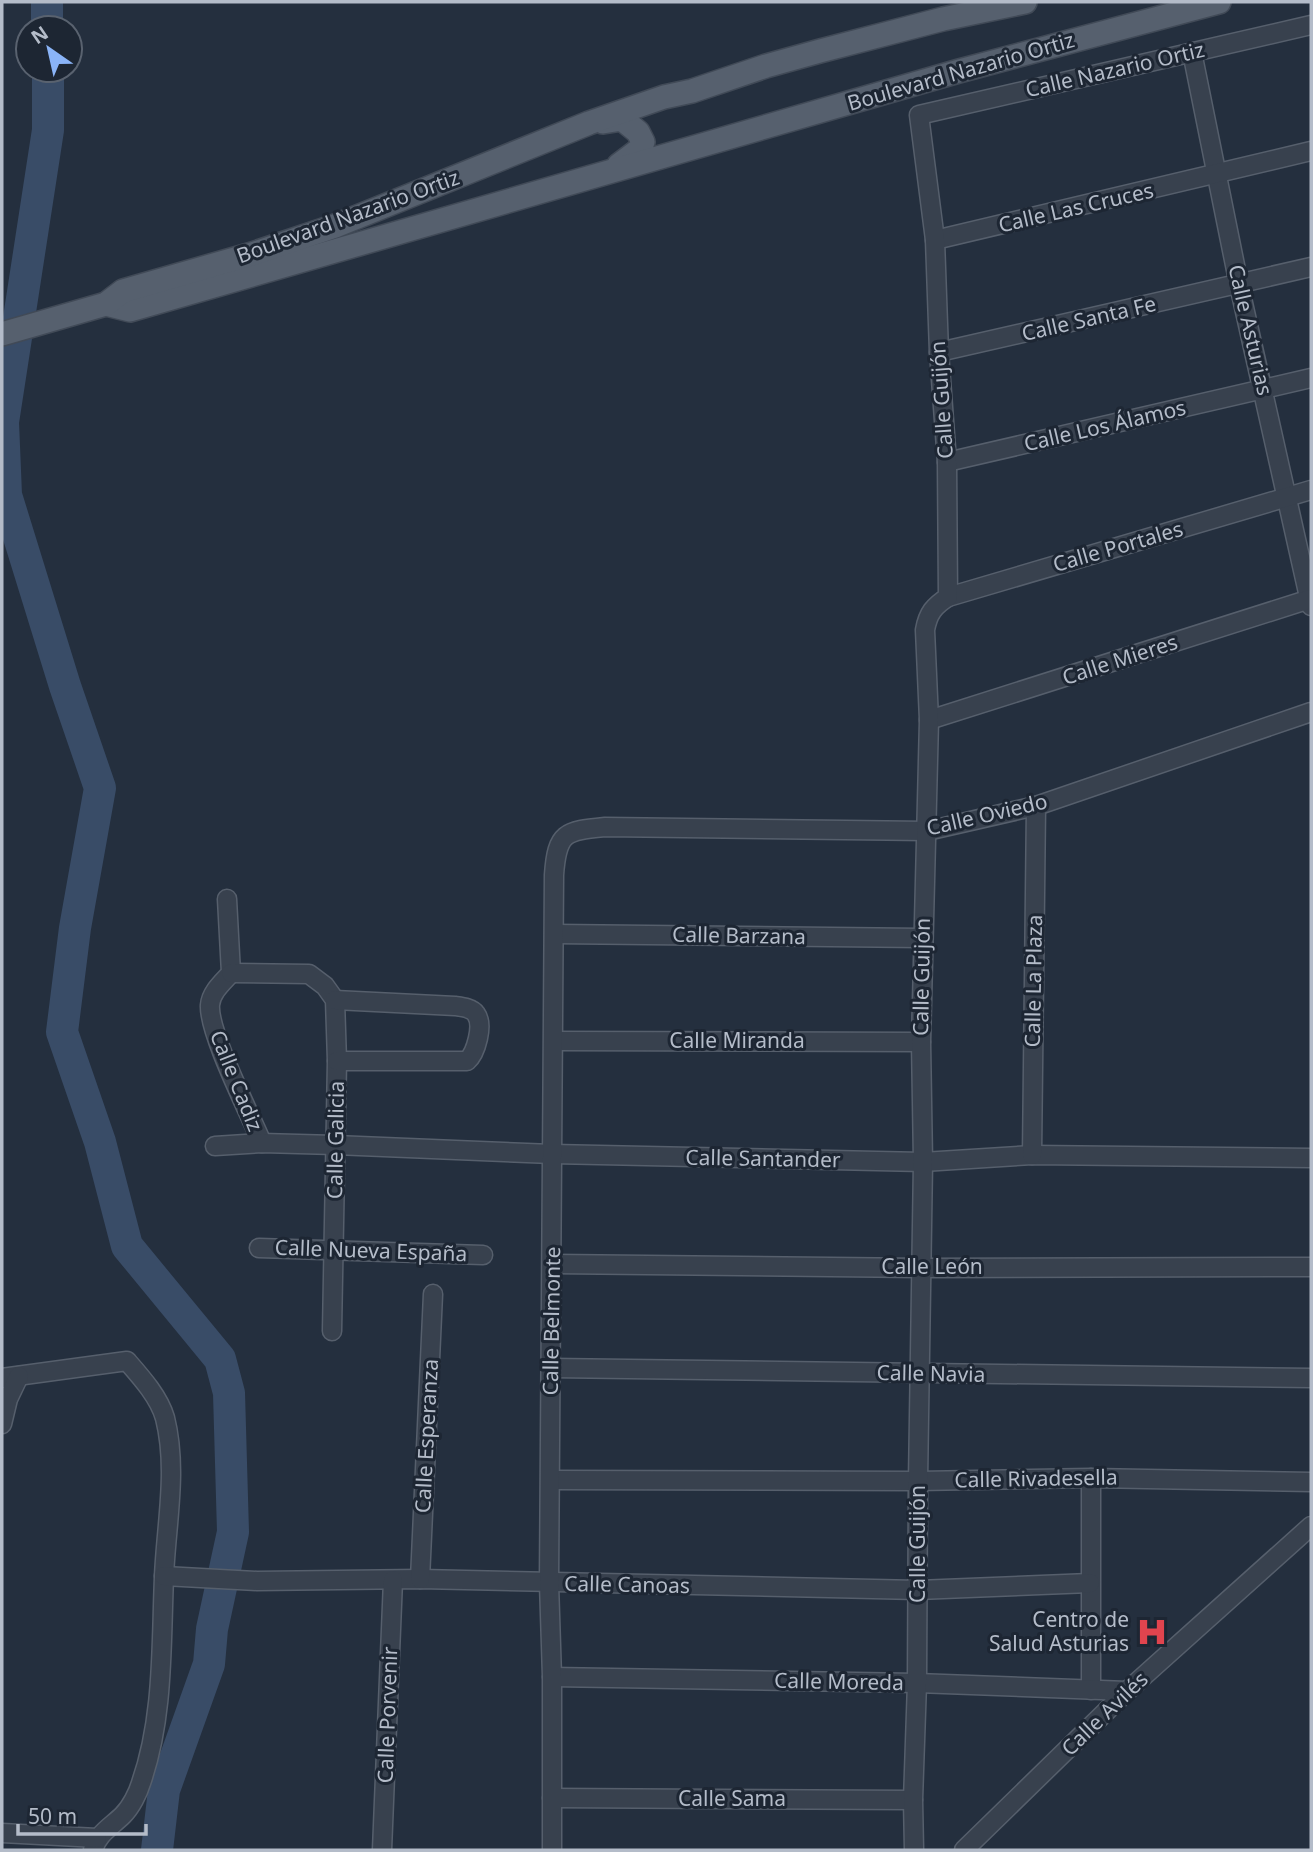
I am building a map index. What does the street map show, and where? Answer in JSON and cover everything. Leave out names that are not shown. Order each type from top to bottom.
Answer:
[{"type":"main road","name":"Boulevard Nazario Ortiz","points":[[2,334],[106,304],[123,291],[253,254],[335,226],[589,124],[664,97],[692,91],[766,66],[943,19],[1025,2]]},
{"type":"main road","name":"Boulevard Nazario Ortiz","points":[[106,304],[130,310],[959,71],[1219,2]]},
{"type":"main road","name":"Boulevard Nazario Ortiz","points":[[692,91],[656,113],[651,121],[651,133],[661,146],[681,148],[704,145]]},
{"type":"main road","name":"Boulevard Nazario Ortiz","points":[[589,124],[622,119],[638,132],[642,142],[639,150],[624,163],[597,176]]},
{"type":"street","name":"Calle Nazario Ortiz","points":[[919,116],[1311,25]]},
{"type":"street","name":"Calle Asturias","points":[[1192,52],[1240,285],[1311,603]]},
{"type":"street","name":"Calle Guijón","points":[[914,1850],[923,1162],[922,938],[928,831],[929,720],[925,653],[927,617],[935,605],[948,597],[947,462],[934,240],[919,116]]},
{"type":"street","name":"Calle Las Cruces","points":[[934,240],[1311,152]]},
{"type":"street","name":"Calle Santa Fe","points":[[939,352],[1311,267]]},
{"type":"street","name":"Calle Los Álamos","points":[[947,462],[1311,378]]},
{"type":"street","name":"Calle Portales","points":[[948,597],[1311,489]]},
{"type":"street","name":"Calle Mieres","points":[[929,720],[1311,603]]},
{"type":"street","name":"Calle Oviedo","points":[[606,827],[928,831],[1036,806],[1311,712]]},
{"type":"street","name":"Calle La Plaza","points":[[1032,1155],[1036,806]]},
{"type":"street","name":"Calle Belmonte","points":[[552,1850],[549,1583],[554,875],[555,858],[561,841],[576,830],[606,827]]},
{"type":"street","points":[[228,898],[231,973],[309,974],[317,978],[335,1000],[463,1007],[475,1012],[478,1017],[477,1046],[473,1056],[467,1061],[337,1060]]},
{"type":"street","name":"Calle Barzana","points":[[555,934],[922,938]]},
{"type":"street","name":"Calle Cadiz","points":[[231,973],[210,1002],[211,1016],[262,1143]]},
{"type":"street","name":"Calle Galicia","points":[[332,1331],[337,1060],[335,1000]]},
{"type":"street","name":"Calle Miranda","points":[[554,1041],[921,1042]]},
{"type":"street","name":"Calle Santander","points":[[215,1146],[262,1143],[552,1154],[923,1162],[1032,1155],[1311,1158]]},
{"type":"street","name":"Calle Nueva España","points":[[259,1248],[483,1255]]},
{"type":"street","name":"Calle León","points":[[553,1264],[922,1268],[1311,1267]]},
{"type":"street","name":"Calle Esperanza","points":[[420,1578],[433,1294]]},
{"type":"street","points":[[2,1424],[10,1377],[127,1361],[144,1382],[164,1415],[172,1464],[159,1699],[147,1765],[140,1786],[126,1813],[95,1844],[2,1833]]},
{"type":"street","name":"Calle Navia","points":[[551,1368],[1311,1378]]},
{"type":"street","points":[[1091,1478],[1091,1690]]},
{"type":"street","name":"Calle Rivadesella","points":[[551,1480],[918,1481],[1091,1478],[1311,1482]]},
{"type":"street","name":"Calle Avilés","points":[[964,1850],[1127,1691],[1311,1526]]},
{"type":"street","name":"Calle Canoas","points":[[164,1576],[257,1581],[420,1578],[918,1590],[1090,1583]]},
{"type":"street","name":"Calle Porvenir","points":[[382,1850],[393,1580]]},
{"type":"street","name":"Calle Moreda","points":[[552,1677],[917,1683],[1127,1691]]},
{"type":"street","name":"Calle Sama","points":[[552,1798],[913,1800]]},
{"type":"waterway","points":[[47,2],[47,14]]},
{"type":"waterway","points":[[48,84],[48,130],[3,422],[6,495],[65,686],[100,788],[75,928],[62,1032],[100,1142],[127,1246],[220,1359],[229,1393],[233,1532],[212,1629],[209,1664],[164,1790],[157,1850]]},
{"type":"place","name":"Centro de Salud Asturias","points":[[1152,1632]]}]
